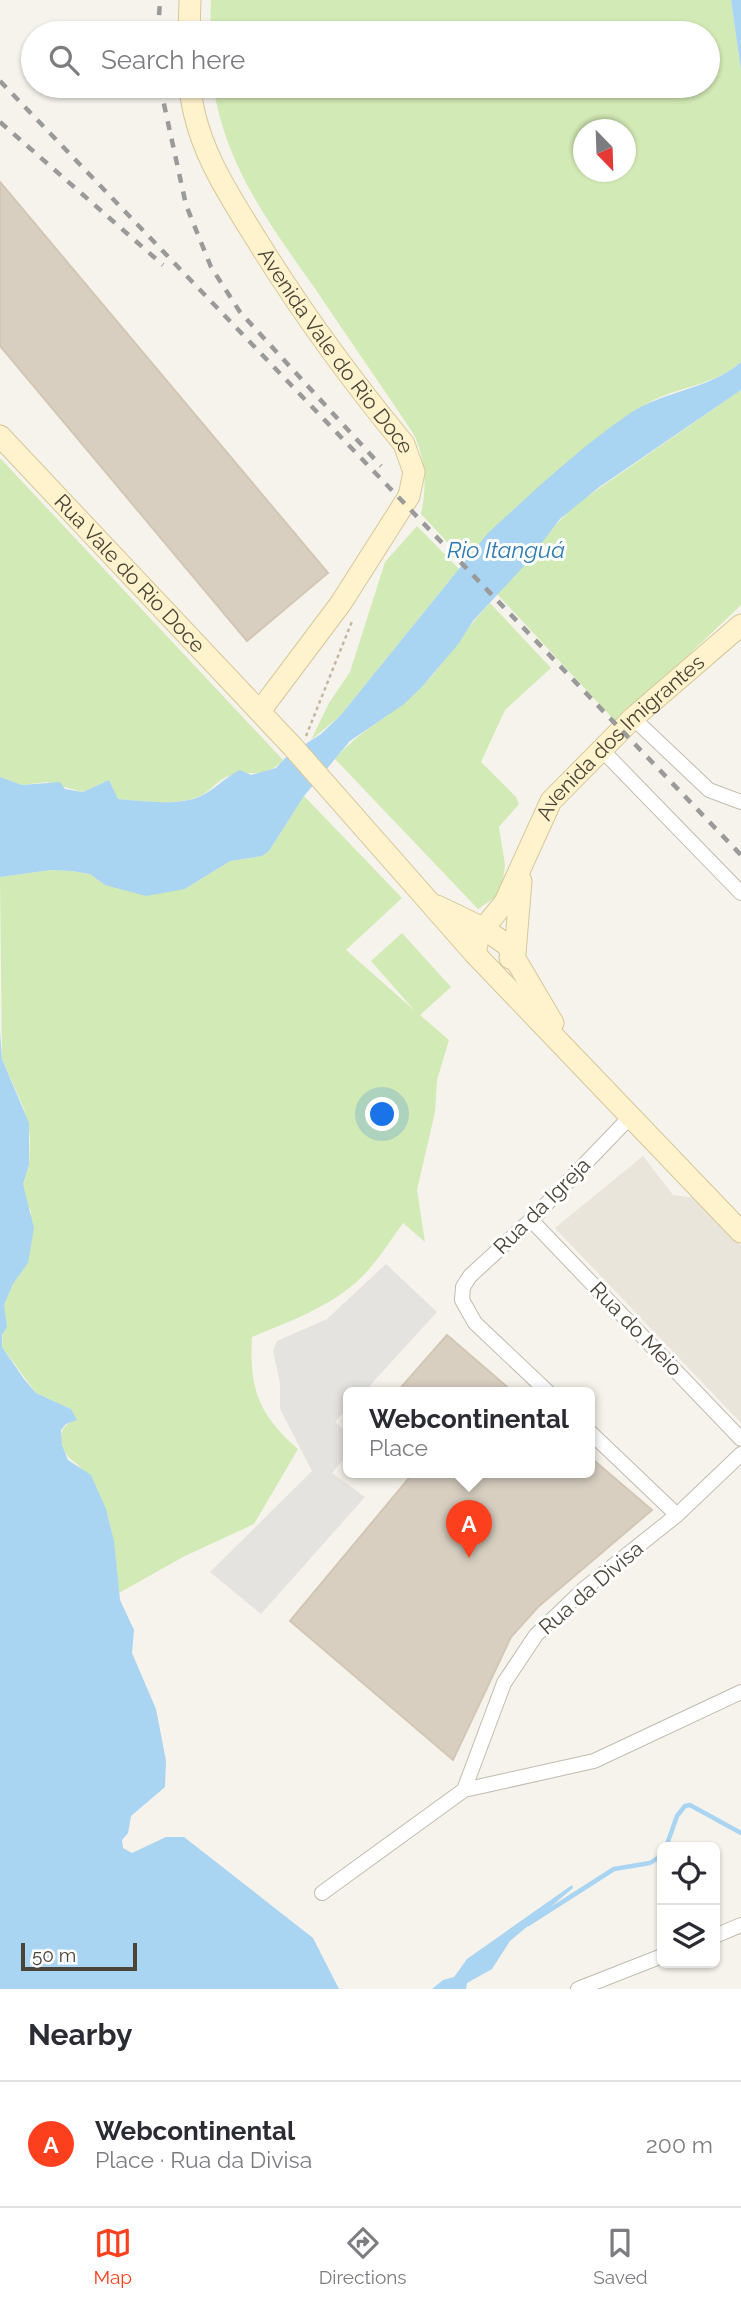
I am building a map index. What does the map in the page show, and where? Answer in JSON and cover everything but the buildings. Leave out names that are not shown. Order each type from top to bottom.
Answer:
[{"type":"street","points":[[189,21],[190,0]]},
{"type":"street","name":"Avenida Vale do Rio Doce","points":[[192,98],[205,150],[236,208],[279,276],[404,444],[414,472],[409,496],[341,603],[260,711]]},
{"type":"street","name":"Rua Vale do Rio Doce","points":[[0,436],[260,711],[482,961],[566,1047]]},
{"type":"street","name":"Avenida dos Imigrantes","points":[[482,961],[477,939],[483,928],[497,915],[522,868],[540,821],[551,801],[633,718],[741,625]]},
{"type":"street","points":[[633,718],[704,786],[716,794],[741,802]]},
{"type":"street","points":[[601,749],[741,893]]},
{"type":"street","name":"Avenida dos Imigrantes","points":[[515,953],[522,868]]},
{"type":"street","points":[[429,902],[483,928],[515,953],[566,1047],[741,1233]]},
{"type":"street","points":[[482,961],[503,963],[515,953]]},
{"type":"street","name":"Rua da Igreja","points":[[543,1387],[475,1323],[462,1300],[463,1287],[470,1276],[531,1220],[631,1116]]},
{"type":"street","name":"Rua do Meio","points":[[531,1220],[741,1438]]},
{"type":"street","points":[[595,1437],[677,1515]]},
{"type":"street","name":"Rua da Divisa","points":[[464,1790],[504,1683],[520,1656],[546,1625],[584,1589],[677,1515],[741,1454]]},
{"type":"street","points":[[322,1894],[464,1790],[594,1761],[741,1692]]},
{"type":"street","points":[[720,1934],[741,1926]]},
{"type":"street","points":[[578,1989],[657,1958]]},
{"type":"path","points":[[292,746],[307,736],[357,611]]},
{"type":"shaded area","points":[[643,1156],[673,1195],[696,1198],[741,1246],[741,1423],[555,1228]]},
{"type":"shaded area","points":[[386,1264],[437,1312],[369,1387],[343,1387],[343,1413],[335,1422],[343,1429],[343,1460],[332,1473],[365,1497],[261,1614],[210,1572],[312,1471],[280,1409],[280,1383],[273,1351],[277,1341],[327,1319]]},
{"type":"green space","points":[[211,0],[731,0],[741,71],[741,362],[719,376],[660,397],[629,415],[517,507],[465,561],[421,514],[424,473],[421,453],[413,433],[266,218],[228,143],[216,98],[720,98],[720,21],[210,21]]},
{"type":"green space","points":[[741,390],[741,605],[617,723],[497,594],[578,503]]},
{"type":"green space","points":[[0,458],[283,760],[277,766],[264,772],[229,776],[198,797],[169,802],[117,799],[109,780],[83,792],[47,782],[22,785],[0,777]]},
{"type":"green space","points":[[417,526],[459,569],[340,716],[311,740],[329,703],[350,672],[385,562]]},
{"type":"green space","points":[[490,603],[551,668],[505,710],[481,762],[516,797],[519,804],[499,827],[505,865],[501,893],[478,909],[335,759],[355,739],[422,687]]},
{"type":"green space","points":[[304,796],[402,898],[346,950],[415,1011],[371,961],[402,933],[451,987],[420,1015],[449,1040],[437,1080],[435,1112],[417,1190],[425,1242],[403,1223],[370,1268],[345,1291],[316,1309],[252,1337],[252,1372],[259,1400],[274,1424],[298,1449],[254,1524],[183,1557],[119,1593],[110,1525],[102,1502],[81,1468],[63,1449],[61,1435],[64,1428],[76,1419],[71,1409],[36,1393],[2,1347],[4,1305],[13,1284],[28,1263],[31,1211],[25,1201],[23,1184],[29,1165],[30,1137],[24,1109],[2,1059],[0,877],[51,870],[72,871],[90,874],[105,885],[185,889],[230,861],[262,856],[269,851]]},
{"type":"water","points":[[731,0],[741,0],[741,71]]},
{"type":"water","name":"Rio Itanguá","points":[[741,362],[741,390],[598,488],[560,519],[524,566],[473,621],[459,643],[422,687],[404,704],[350,741],[304,796],[269,851],[262,856],[230,861],[185,889],[146,896],[105,885],[90,874],[72,871],[51,870],[0,877],[0,777],[22,785],[60,782],[65,789],[83,792],[109,780],[118,799],[170,802],[199,797],[240,770],[251,775],[276,768],[287,756],[321,734],[340,716],[488,533],[557,471],[629,414],[657,400],[715,379]]},
{"type":"water","points":[[0,1031],[2,1059],[29,1123],[29,1165],[23,1184],[34,1228],[28,1263],[13,1284],[4,1305],[7,1327],[2,1335],[2,1347],[36,1393],[71,1409],[77,1420],[66,1424],[61,1430],[62,1445],[68,1460],[91,1475],[106,1509],[114,1541],[120,1600],[134,1630],[132,1653],[156,1709],[166,1761],[165,1787],[131,1816],[128,1833],[122,1840],[123,1848],[132,1853],[166,1837],[184,1837],[313,1938],[339,1989],[0,1989]]},
{"type":"water","points":[[572,1885],[573,1888],[510,1941],[492,1969],[467,1983],[466,1989],[432,1989],[443,1980],[454,1977],[467,1959]]},
{"type":"waterway","points":[[668,1842],[677,1816],[685,1806],[690,1805],[741,1833]]},
{"type":"waterway","points":[[528,1924],[614,1869],[650,1863],[657,1858]]},
{"type":"railway","points":[[159,21],[160,0]]},
{"type":"railway","points":[[0,81],[741,855]]},
{"type":"railway","points":[[163,98],[186,205],[211,267],[240,312],[381,466]]},
{"type":"railway","points":[[0,122],[163,265]]},
{"type":"place","name":"Webcontinental","points":[[469,1558]]}]
